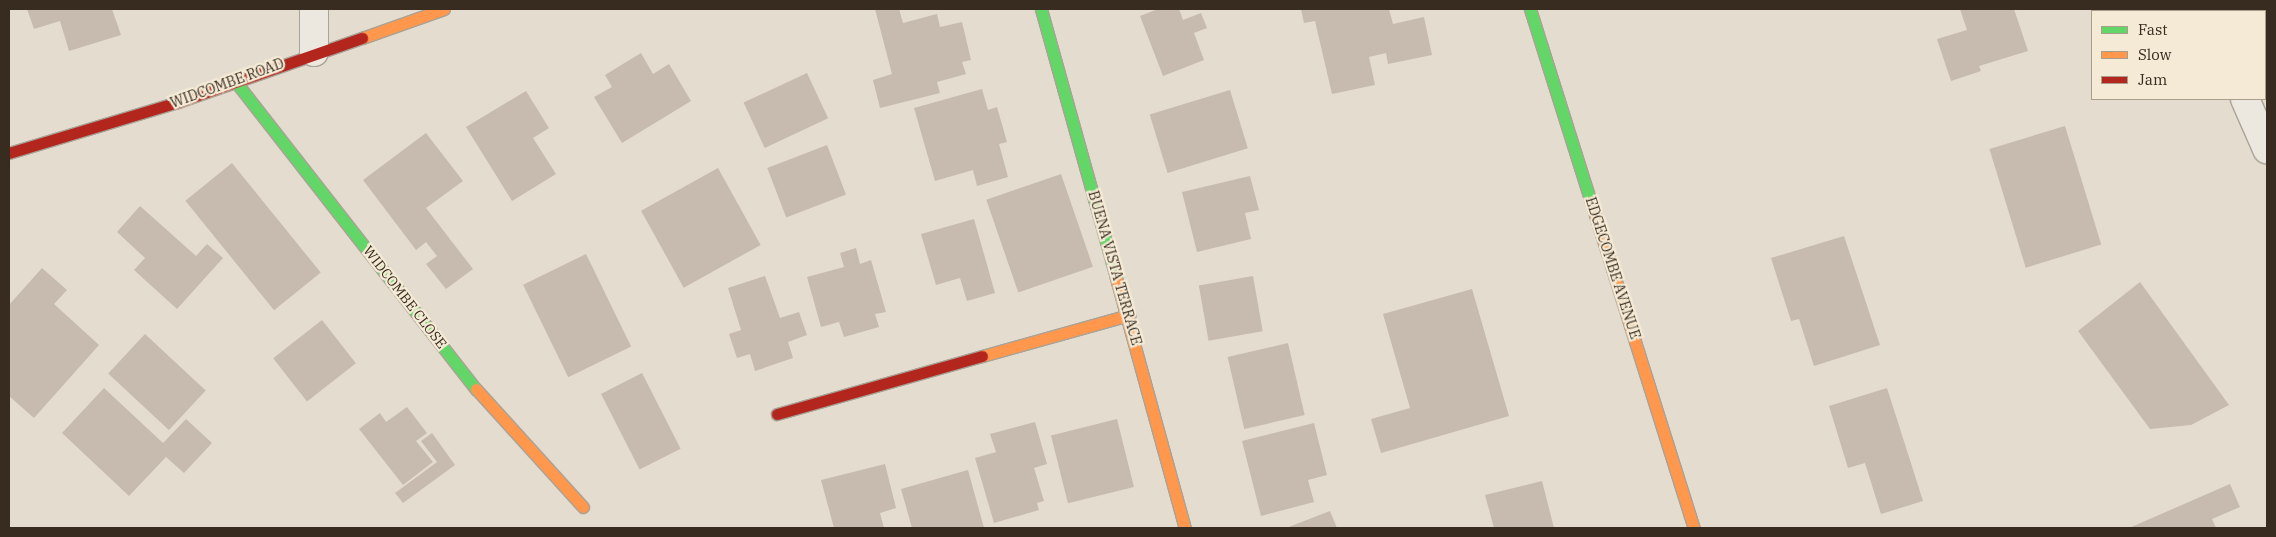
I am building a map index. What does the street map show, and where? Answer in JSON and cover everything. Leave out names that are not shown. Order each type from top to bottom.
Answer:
[{"type":"street","points":[[314,9],[314,52]]},
{"type":"street","name":"WIDCOMBE ROAD","points":[[9,153],[235,81],[314,52],[444,9]]},
{"type":"street","name":"BUENA VISTA TERRACE","points":[[1041,9],[1186,528]]},
{"type":"street","name":"EDGECOMBE AVENUE","points":[[1530,9],[1694,528]]},
{"type":"street","name":"WIDCOMBE CLOSE","points":[[235,81],[486,401],[582,507]]},
{"type":"street","points":[[2245,100],[2267,149]]},
{"type":"street","points":[[777,414],[1128,315]]},
{"type":"building","points":[[27,9],[112,9],[121,35],[69,51],[60,21],[34,29]]},
{"type":"building","points":[[875,9],[899,9],[903,23],[937,14],[940,27],[962,22],[971,60],[962,62],[966,74],[937,82],[940,93],[880,108],[873,80],[892,74]]},
{"type":"building","points":[[1158,9],[1179,9],[1183,20],[1201,13],[1207,28],[1194,33],[1204,60],[1163,76],[1140,16]]},
{"type":"building","points":[[1301,9],[1389,9],[1393,24],[1424,17],[1432,55],[1388,64],[1386,53],[1369,57],[1375,85],[1332,94],[1315,21],[1304,23]]},
{"type":"building","points":[[1960,9],[2014,9],[2028,51],[1979,66],[1981,71],[1951,81],[1937,39],[1967,30]]},
{"type":"building","points":[[641,53],[653,74],[669,64],[691,101],[622,143],[594,97],[612,87],[605,75]]},
{"type":"building","points":[[807,73],[828,118],[765,148],[744,103]]},
{"type":"building","points":[[982,89],[988,110],[997,107],[1007,142],[999,144],[1008,177],[977,186],[973,170],[935,181],[914,108]]},
{"type":"building","points":[[1230,90],[1248,148],[1168,173],[1150,115]]},
{"type":"building","points":[[526,91],[549,128],[533,138],[556,174],[512,201],[466,127]]},
{"type":"building","points":[[2065,126],[2101,245],[2026,268],[1989,149]]},
{"type":"building","points":[[426,133],[463,181],[426,208],[473,269],[446,289],[426,264],[437,256],[426,242],[416,250],[363,180]]},
{"type":"building","points":[[827,145],[846,194],[786,217],[767,168]]},
{"type":"building","points":[[232,163],[321,273],[274,310],[185,201]]},
{"type":"building","points":[[718,168],[761,245],[684,288],[641,211]]},
{"type":"building","points":[[1061,174],[1093,267],[1018,292],[986,200]]},
{"type":"building","points":[[1250,176],[1259,210],[1245,213],[1251,239],[1197,252],[1182,192]]},
{"type":"building","points":[[140,206],[196,256],[207,244],[223,258],[177,309],[134,270],[145,258],[117,232]]},
{"type":"building","points":[[974,219],[995,293],[967,301],[960,278],[936,285],[921,234]]},
{"type":"building","points":[[1844,236],[1880,345],[1814,366],[1799,319],[1791,321],[1771,258]]},
{"type":"building","points":[[856,248],[860,264],[871,260],[886,312],[875,314],[879,327],[844,337],[839,322],[821,327],[807,277],[844,267],[840,253]]},
{"type":"building","points":[[586,254],[631,347],[568,377],[523,285]]},
{"type":"building","points":[[42,268],[67,290],[54,304],[99,345],[34,418],[9,396],[9,305]]},
{"type":"building","points":[[765,276],[780,318],[799,312],[807,335],[788,342],[793,358],[755,371],[750,354],[737,358],[729,334],[741,330],[728,288]]},
{"type":"building","points":[[1253,276],[1263,331],[1209,341],[1199,286]]},
{"type":"building","points":[[2140,282],[2229,405],[2191,425],[2150,429],[2078,331]]},
{"type":"building","points":[[1472,289],[1509,416],[1381,453],[1371,419],[1410,408],[1383,314]]},
{"type":"building","points":[[322,320],[356,363],[307,402],[273,358]]},
{"type":"building","points":[[145,334],[206,391],[169,430],[108,373]]},
{"type":"building","points":[[1288,343],[1305,415],[1244,429],[1228,357]]},
{"type":"building","points":[[642,373],[681,449],[640,470],[601,394]]},
{"type":"building","points":[[104,388],[163,443],[186,419],[212,443],[184,473],[166,457],[129,496],[62,433]]},
{"type":"building","points":[[1887,388],[1923,501],[1881,514],[1865,463],[1848,468],[1829,406]]},
{"type":"building","points":[[407,407],[427,433],[416,441],[433,462],[403,485],[359,429],[380,413],[386,422]]},
{"type":"building","points":[[1117,419],[1134,487],[1068,503],[1051,435]]},
{"type":"building","points":[[1035,422],[1047,464],[1034,468],[1044,501],[1037,503],[1039,510],[994,523],[975,458],[996,452],[990,434]]},
{"type":"building","points":[[1314,423],[1327,475],[1308,480],[1314,502],[1261,516],[1242,441]]},
{"type":"building","points":[[432,433],[455,465],[403,503],[395,493],[437,462],[421,441]]},
{"type":"building","points":[[885,464],[896,508],[880,513],[884,528],[834,528],[821,480]]},
{"type":"building","points":[[968,470],[984,528],[912,528],[901,489]]},
{"type":"building","points":[[1542,481],[1554,528],[1494,528],[1485,495]]},
{"type":"building","points":[[2230,484],[2240,507],[2212,519],[2216,528],[2129,528]]},
{"type":"building","points":[[1330,511],[1337,528],[1286,528]]},
{"type":"traffic: fast","points":[[1041,9],[1116,278]]},
{"type":"traffic: fast","points":[[1530,9],[1591,202]]},
{"type":"traffic: fast","points":[[235,81],[476,389]]},
{"type":"traffic: slow","points":[[362,38],[444,9]]},
{"type":"traffic: slow","points":[[1591,202],[1694,528]]},
{"type":"traffic: slow","points":[[1116,278],[1185,528]]},
{"type":"traffic: slow","points":[[982,356],[1129,315]]},
{"type":"traffic: slow","points":[[476,389],[583,507]]},
{"type":"traffic: jam","points":[[9,153],[178,102],[362,38]]},
{"type":"traffic: jam","points":[[777,414],[982,356]]}]
